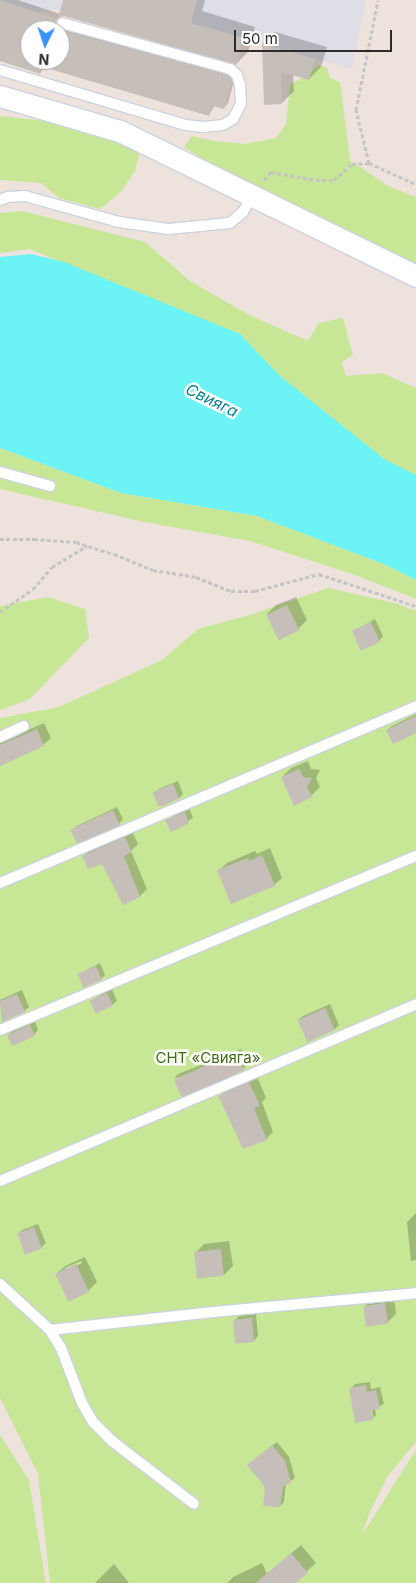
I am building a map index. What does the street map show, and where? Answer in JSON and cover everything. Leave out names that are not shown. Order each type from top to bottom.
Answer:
[{"type":"street","points":[[0,96],[120,131],[416,276]]},
{"type":"lane","points":[[0,70],[186,125],[203,127],[223,125],[233,119],[241,104],[238,74],[230,69],[70,25]]},
{"type":"lane","points":[[0,200],[8,197],[25,196],[119,222],[169,228],[230,223],[243,212],[252,195]]},
{"type":"lane","points":[[0,472],[50,486]]},
{"type":"lane","points":[[0,883],[416,706]]},
{"type":"lane","points":[[0,738],[24,726]]},
{"type":"lane","points":[[0,1030],[416,856]]},
{"type":"lane","points":[[0,1181],[416,1004]]},
{"type":"lane","points":[[0,1284],[50,1330],[61,1348],[82,1403],[92,1422],[112,1441],[194,1504]]},
{"type":"lane","points":[[50,1330],[416,1293]]},
{"type":"path","points":[[369,164],[356,110],[378,0]]},
{"type":"path","points":[[252,195],[270,172],[316,180],[334,180],[352,164],[369,164],[416,184]]},
{"type":"path","points":[[0,539],[34,539],[87,546],[114,554],[153,570],[196,577],[231,591],[255,591],[318,574],[416,606]]},
{"type":"path","points":[[0,612],[33,588],[52,567],[87,546]]},
{"type":"shaded area","points":[[2,0],[63,0],[60,9],[36,12]]},
{"type":"shaded area","points":[[110,0],[366,0],[352,69]]},
{"type":"green space","points":[[318,65],[327,68],[330,78],[340,82],[350,160],[388,186],[416,197],[416,270],[207,162],[184,147],[192,136],[214,141],[245,144],[276,138],[286,124],[290,85],[307,75]]},
{"type":"green space","points":[[0,116],[65,123],[85,133],[116,138],[139,154],[135,171],[120,193],[100,209],[59,198],[41,183],[0,180]]},
{"type":"green space","points":[[22,211],[145,242],[190,281],[251,316],[308,341],[319,323],[343,318],[353,355],[342,362],[346,376],[382,373],[416,388],[416,486],[126,289],[30,249],[0,253],[0,213]]},
{"type":"green space","points":[[0,448],[121,493],[257,516],[386,565],[416,580],[416,599],[355,575],[250,541],[144,522],[0,489]]},
{"type":"green space","name":"СНТ «Свияга»","points":[[328,588],[395,603],[416,611],[416,1442],[387,1477],[370,1512],[362,1535],[416,1450],[416,1583],[50,1583],[38,1474],[0,1398],[0,718],[59,707],[162,660],[198,629],[250,615]]},
{"type":"green space","points":[[48,597],[85,609],[89,638],[30,699],[0,710],[0,606]]},
{"type":"green space","points":[[0,1435],[29,1480],[46,1583],[0,1583]]},
{"type":"water","name":"Свияга","points":[[31,254],[64,262],[240,334],[280,376],[384,459],[416,475],[416,580],[386,565],[257,516],[121,493],[0,448],[0,257]]},
{"type":"building","points":[[0,0],[57,19],[20,20],[20,68],[0,61]]},
{"type":"building","points":[[63,0],[197,0],[191,23],[244,38],[236,65],[64,16],[58,18]]},
{"type":"building","points":[[70,33],[227,75],[232,81],[224,109],[212,106],[209,116],[53,70],[70,70]]},
{"type":"building","points":[[262,44],[315,59],[309,80],[281,72],[282,104],[264,105]]},
{"type":"building","points":[[28,70],[42,70],[40,74]]},
{"type":"building","points":[[287,605],[299,630],[279,640],[266,615]]},
{"type":"building","points":[[371,622],[380,642],[361,651],[352,631]]},
{"type":"building","points":[[416,716],[416,733],[393,744],[386,730]]},
{"type":"building","points":[[37,729],[44,746],[0,766],[0,745]]},
{"type":"building","points":[[299,769],[303,777],[312,778],[307,787],[312,797],[294,806],[281,777]]},
{"type":"building","points":[[173,784],[179,799],[159,807],[153,792]]},
{"type":"building","points":[[113,810],[120,825],[78,845],[70,830]]},
{"type":"building","points":[[185,812],[189,823],[171,832],[165,820]]},
{"type":"building","points":[[125,837],[132,852],[124,856],[140,897],[123,905],[102,864],[88,869],[82,856]]},
{"type":"building","points":[[262,855],[275,886],[231,904],[217,870],[248,858],[249,861]]},
{"type":"building","points":[[96,966],[102,980],[83,988],[78,974]]},
{"type":"building","points":[[107,993],[113,1006],[96,1014],[90,1001]]},
{"type":"building","points":[[17,994],[25,1012],[2,1022],[0,1001]]},
{"type":"building","points":[[325,1008],[335,1030],[307,1042],[298,1020]]},
{"type":"building","points":[[30,1025],[35,1036],[12,1046],[7,1035]]},
{"type":"building","points":[[236,1052],[244,1070],[182,1098],[174,1080]]},
{"type":"building","points":[[249,1082],[260,1106],[254,1108],[267,1140],[243,1149],[218,1096]]},
{"type":"building","points":[[34,1227],[42,1249],[25,1255],[17,1233]]},
{"type":"building","points":[[221,1249],[224,1276],[197,1279],[194,1252]]},
{"type":"building","points":[[76,1264],[89,1292],[68,1302],[55,1274]]},
{"type":"building","points":[[385,1303],[388,1324],[366,1327],[363,1306]]},
{"type":"building","points":[[252,1318],[254,1342],[235,1344],[233,1320]]},
{"type":"building","points":[[366,1385],[367,1392],[376,1390],[380,1409],[371,1410],[372,1420],[355,1423],[349,1388]]},
{"type":"building","points":[[272,1445],[285,1461],[291,1483],[283,1486],[280,1507],[263,1506],[265,1487],[247,1465]]},
{"type":"building","points":[[291,1553],[308,1573],[296,1583],[256,1583]]}]
